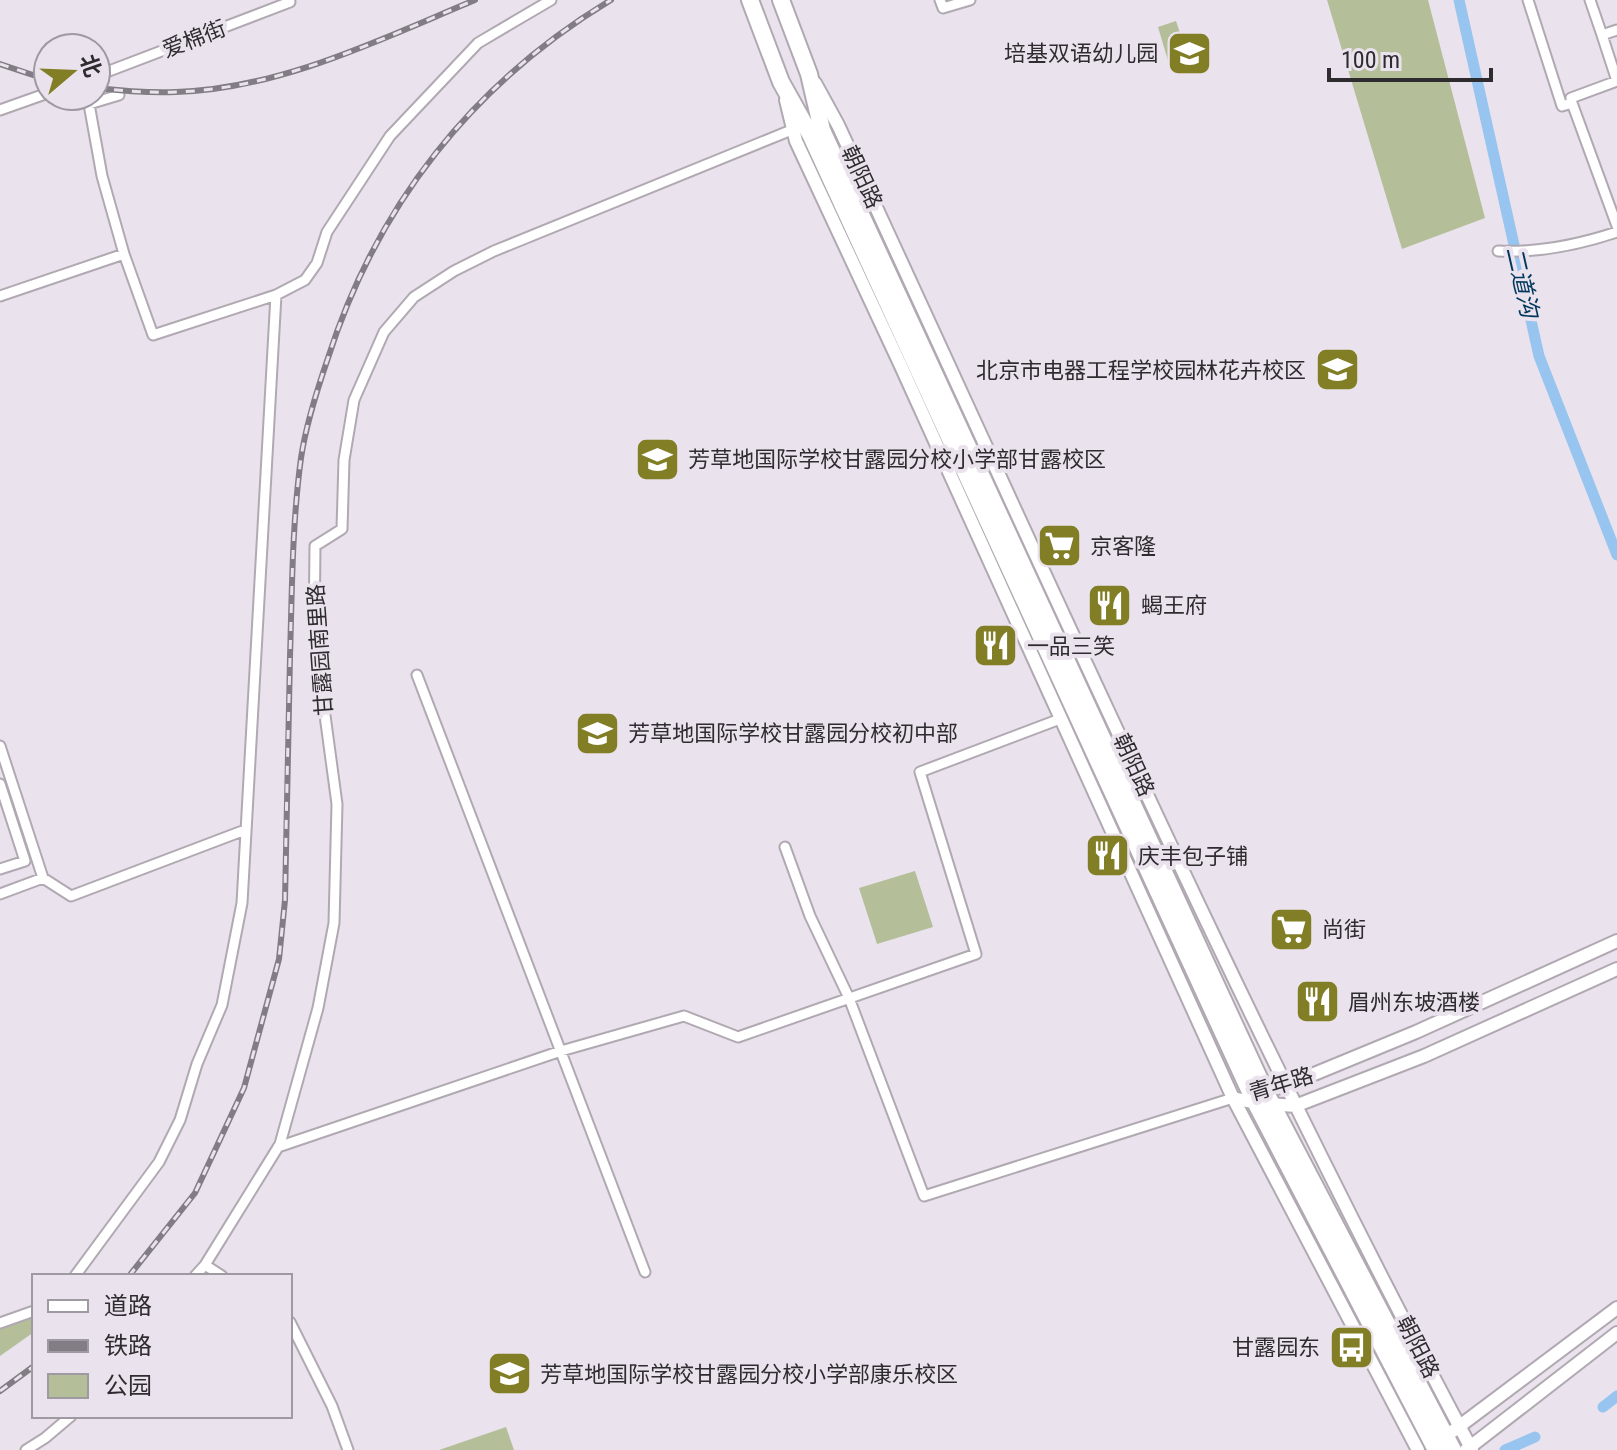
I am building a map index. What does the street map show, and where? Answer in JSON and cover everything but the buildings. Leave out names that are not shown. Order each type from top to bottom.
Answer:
[{"type":"highway","name":"朝阳路","points":[[750,0],[781,82],[880,270]]},
{"type":"highway","name":"朝阳路","points":[[781,0],[809,74],[822,130],[880,270],[1261,1098],[1438,1444]]},
{"type":"street","name":"爱棉街","points":[[112,70],[289,0]]},
{"type":"street","points":[[119,95],[89,104],[102,176],[124,254],[153,335],[276,295],[305,280],[317,263],[327,232],[390,136],[478,43],[551,0]]},
{"type":"street","points":[[940,0],[943,8],[970,0]]},
{"type":"street","points":[[1528,0],[1562,106],[1572,103]]},
{"type":"street","points":[[1499,251],[1530,253],[1593,240],[1617,229],[1571,98],[1617,81],[1590,0]]},
{"type":"street","points":[[1602,35],[1617,30]]},
{"type":"street","name":"朝阳路","points":[[781,82],[796,141],[880,270],[1295,1106],[1438,1444]]},
{"type":"street","points":[[0,110],[32,99]]},
{"type":"street","name":"甘露园南里路","points":[[197,1274],[278,1147],[318,1008],[334,923],[337,804],[314,634],[315,546],[342,529],[344,460],[354,400],[384,332],[414,297],[454,271],[519,240],[794,129]]},
{"type":"street","points":[[0,296],[124,254]]},
{"type":"street","name":"朝阳路","points":[[880,270],[908,380],[1233,1098],[1438,1444]]},
{"type":"street","points":[[76,1274],[159,1162],[180,1120],[197,1064],[222,1005],[242,903],[276,295]]},
{"type":"street","points":[[417,675],[645,1272]]},
{"type":"street","points":[[278,1147],[561,1051],[684,1016],[738,1037],[976,954],[920,772],[1060,719]]},
{"type":"street","points":[[0,746],[43,878],[71,896],[245,830]]},
{"type":"street","points":[[0,784],[25,861],[0,869]]},
{"type":"street","points":[[785,847],[810,916],[849,998],[924,1196],[1233,1098]]},
{"type":"street","points":[[0,894],[43,878]]},
{"type":"street","name":"青年路","points":[[1261,1098],[1617,941]]},
{"type":"street","name":"青年路","points":[[1233,1098],[1261,1098],[1295,1106],[1424,1056],[1617,969]]},
{"type":"street","points":[[205,1265],[219,1274]]},
{"type":"street","points":[[1438,1444],[1617,1308]]},
{"type":"street","points":[[0,1323],[32,1312]]},
{"type":"street","points":[[292,1326],[332,1406],[348,1450]]},
{"type":"street","points":[[1469,1449],[1617,1333]]},
{"type":"street","points":[[26,1450],[68,1418]]},
{"type":"street","name":"朝阳路","points":[[1438,1444],[1469,1449]]},
{"type":"green space","points":[[1327,0],[1428,0],[1485,218],[1402,249]]},
{"type":"green space","points":[[1176,21],[1188,57],[1169,64],[1158,27]]},
{"type":"green space","points":[[915,871],[933,927],[877,944],[859,888]]},
{"type":"green space","points":[[32,1317],[32,1333],[0,1356],[0,1328]]},
{"type":"green space","points":[[506,1427],[514,1450],[439,1450]]},
{"type":"waterway","name":"二道沟","points":[[1459,0],[1539,356],[1617,555]]},
{"type":"waterway","name":"二道沟","points":[[1603,1407],[1617,1396]]},
{"type":"waterway","name":"二道沟","points":[[1505,1450],[1535,1437]]},
{"type":"railway","points":[[112,90],[176,92],[253,82],[329,60],[475,0]]},
{"type":"railway","points":[[131,1274],[195,1193],[244,1088],[279,959],[285,900],[292,582],[298,483],[312,407],[349,302],[373,249],[403,199],[436,153],[474,109],[515,69],[611,0]]},
{"type":"railway","points":[[0,64],[32,75]]},
{"type":"railway","points":[[0,1391],[32,1367]]},
{"type":"place","name":"培基双语幼儿园","points":[[1189,53]]},
{"type":"place","name":"北京市电器工程学校园林花卉校区","points":[[1337,370]]},
{"type":"place","name":"芳草地国际学校甘露园分校小学部甘露校区","points":[[657,459]]},
{"type":"place","name":"京客隆","points":[[1059,546]]},
{"type":"place","name":"蝎王府","points":[[1110,605]]},
{"type":"place","name":"一品三笑","points":[[996,646]]},
{"type":"place","name":"芳草地国际学校甘露园分校初中部","points":[[597,733]]},
{"type":"place","name":"庆丰包子铺","points":[[1107,856]]},
{"type":"place","name":"尚街","points":[[1291,929]]},
{"type":"place","name":"眉州东坡酒楼","points":[[1317,1002]]},
{"type":"place","name":"甘露园东","points":[[1351,1347]]},
{"type":"place","name":"芳草地国际学校甘露园分校小学部康乐校区","points":[[509,1374]]}]
